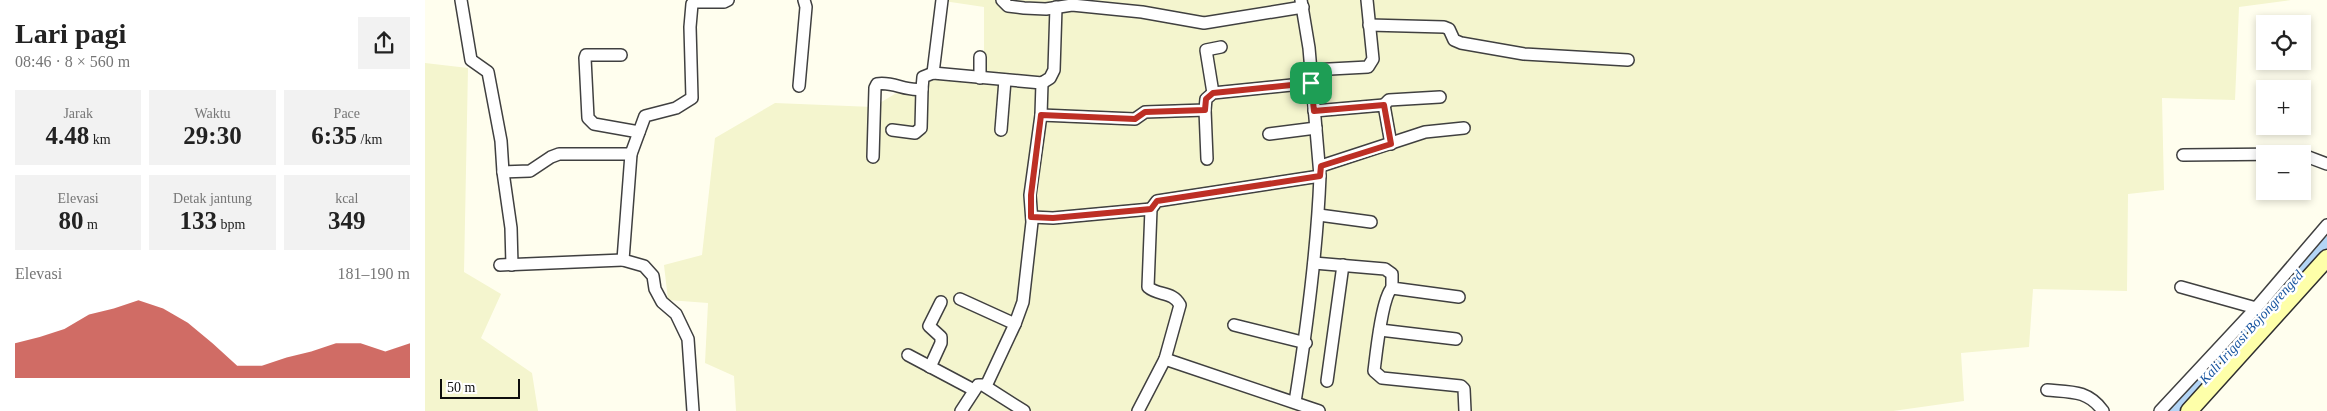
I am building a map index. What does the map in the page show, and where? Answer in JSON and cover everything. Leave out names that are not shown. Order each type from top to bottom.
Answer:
[{"type":"main road","points":[[2189,411],[2244,336],[2327,258]]},
{"type":"street","points":[[461,0],[471,60],[488,72],[501,141],[503,172],[511,228],[506,265],[623,260],[644,266],[653,276],[655,289],[662,302],[676,314],[688,339],[693,411]]},
{"type":"street","points":[[623,260],[631,154],[645,116],[676,108],[692,98],[690,27],[692,4],[695,2],[724,2],[728,0]]},
{"type":"street","points":[[799,86],[806,7],[804,0]]},
{"type":"street","points":[[933,73],[942,0]]},
{"type":"street","points":[[1002,0],[1008,6],[1018,8],[1046,8],[1072,5],[1125,10],[1204,23],[1302,3],[1311,70],[1320,171],[1319,215],[1306,343],[1295,402]]},
{"type":"street","points":[[1311,70],[1368,67],[1373,58],[1367,0]]},
{"type":"street","points":[[892,130],[915,133],[921,128],[923,77],[933,73],[1042,83],[1049,78],[1054,70],[1056,6]]},
{"type":"street","points":[[1369,25],[1444,27],[1449,29],[1454,40],[1461,43],[1524,54],[1628,60]]},
{"type":"street","points":[[1213,93],[1206,50],[1221,47]]},
{"type":"street","points":[[621,55],[587,55],[585,58],[588,118],[594,124],[639,132]]},
{"type":"street","points":[[980,57],[980,78]]},
{"type":"street","points":[[1001,130],[1005,80]]},
{"type":"street","points":[[873,158],[875,88],[877,84],[885,83],[907,90],[922,89]]},
{"type":"street","points":[[985,386],[1015,324],[1023,302],[1026,285],[1031,195],[1041,115],[1042,83]]},
{"type":"street","points":[[1207,159],[1206,99],[1213,93],[1311,83]]},
{"type":"street","points":[[1314,111],[1384,105],[1389,100],[1440,97]]},
{"type":"street","points":[[1384,105],[1391,144]]},
{"type":"street","points":[[1041,115],[1135,119],[1145,112],[1205,110]]},
{"type":"street","points":[[1269,134],[1316,128]]},
{"type":"street","points":[[1138,411],[1165,359],[1180,305],[1170,295],[1148,287],[1151,209],[1157,201],[1320,171],[1425,132],[1464,128]]},
{"type":"street","points":[[503,172],[530,171],[559,154],[631,154]]},
{"type":"street","points":[[2183,155],[2256,154]]},
{"type":"street","points":[[2311,158],[2327,164]]},
{"type":"street","points":[[1031,217],[1053,218],[1151,209]]},
{"type":"street","points":[[1319,215],[1371,222]]},
{"type":"street","points":[[2160,411],[2244,336],[2256,308],[2327,225]]},
{"type":"street","points":[[1313,262],[1385,269],[1393,274],[1393,288],[1386,297],[1380,330],[1374,371],[1376,375],[1382,378],[1461,386],[1464,389],[1465,411]]},
{"type":"street","points":[[1327,381],[1343,265]]},
{"type":"street","points":[[2181,287],[2256,308]]},
{"type":"street","points":[[1393,288],[1459,297]]},
{"type":"street","points":[[959,299],[1015,324]]},
{"type":"street","points":[[931,367],[941,343],[941,337],[929,326],[941,302]]},
{"type":"street","points":[[1234,325],[1306,343]]},
{"type":"street","points":[[1380,330],[1456,339]]},
{"type":"street","points":[[908,355],[974,390]]},
{"type":"street","points":[[1165,359],[1319,411]]},
{"type":"street","points":[[961,411],[978,385],[985,386],[1024,411]]},
{"type":"street","points":[[2047,390],[2070,392],[2091,397],[2103,411]]},
{"type":"green space","points":[[937,0],[2291,0],[2239,7],[2235,100],[2162,98],[2164,190],[2128,194],[2127,291],[2033,289],[2029,347],[1961,353],[1964,401],[1893,411],[736,411],[734,376],[705,363],[708,303],[668,300],[664,265],[702,255],[715,138],[775,103],[873,107],[915,82],[984,73],[984,7]]},
{"type":"green space","points":[[425,63],[468,68],[464,272],[501,294],[481,338],[532,373],[538,411],[425,411]]},
{"type":"waterway","name":"Kali Irigasi Bojongrenged","points":[[2175,411],[2327,242]]},
{"type":"route","points":[[1311,83],[1314,111],[1384,105],[1391,144],[1321,166],[1320,176],[1266,186],[1157,201],[1151,209],[1053,218],[1031,217],[1031,195],[1041,115],[1135,119],[1145,112],[1205,110],[1206,99],[1208,95],[1213,93],[1311,83]]}]
